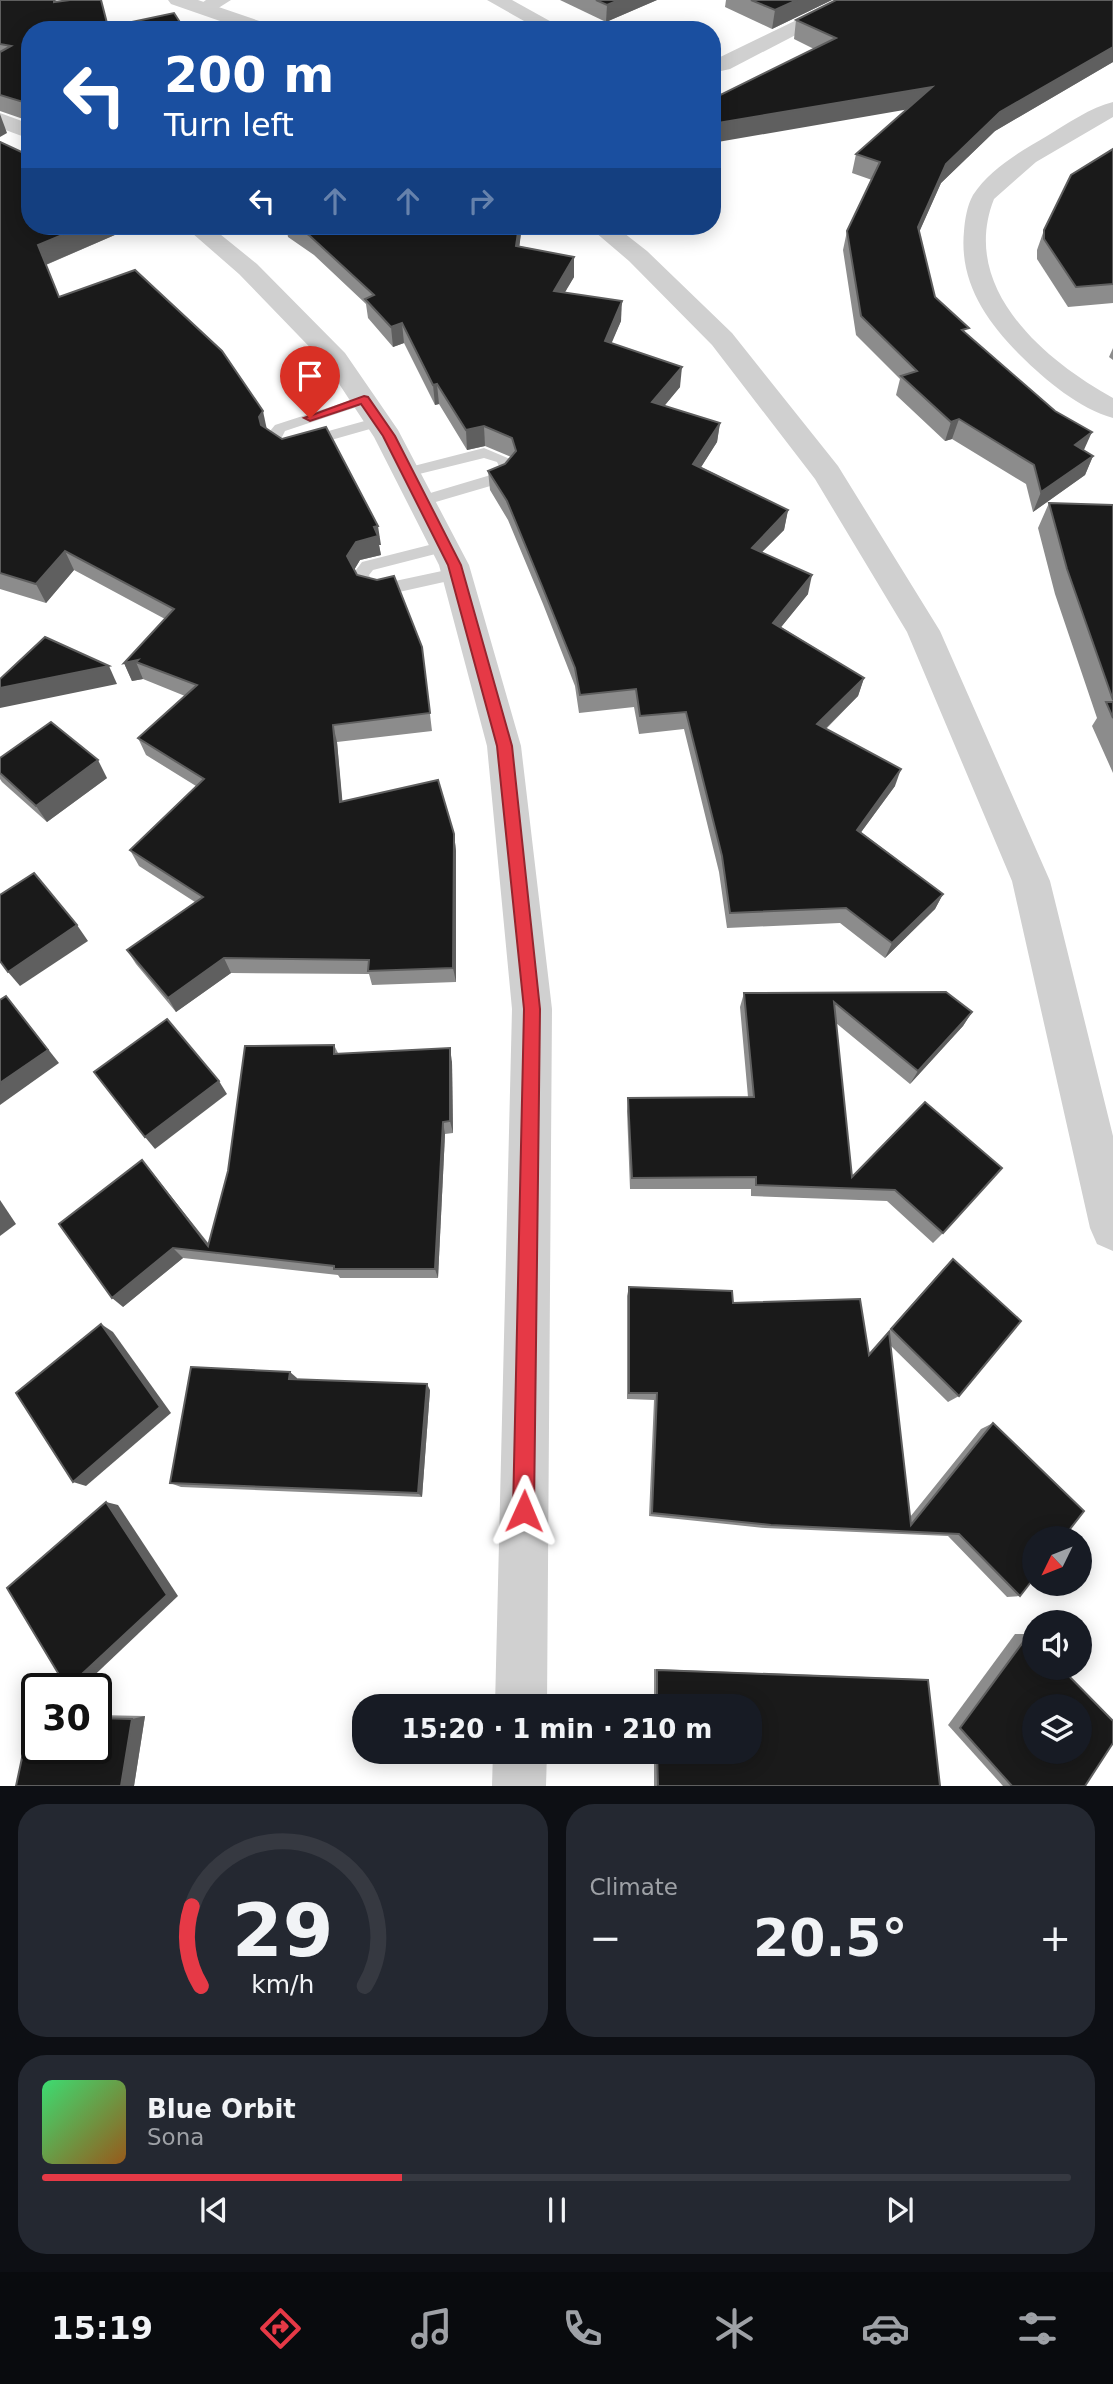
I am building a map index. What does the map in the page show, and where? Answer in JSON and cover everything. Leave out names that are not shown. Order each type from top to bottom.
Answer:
[{"type":"street","points":[[178,0],[213,4],[248,21]]},
{"type":"street","points":[[497,0],[538,21]]},
{"type":"street","points":[[721,65],[853,0]]},
{"type":"street","points":[[1113,108],[1021,163],[983,197],[971,245],[976,277],[1013,336],[1081,393],[1113,409]]},
{"type":"street","points":[[0,120],[21,128]]},
{"type":"street","points":[[211,235],[336,359],[372,411],[415,486],[450,560],[504,746],[532,1009],[521,1694]]},
{"type":"street","points":[[611,235],[638,256],[722,339],[827,472],[923,631],[1031,881],[1113,1228]]},
{"type":"street","points":[[519,1786],[520,1764]]},
{"type":"lane","points":[[372,411],[296,445],[284,446],[274,442],[273,436],[280,428],[372,411]]},
{"type":"lane","points":[[484,453],[503,459],[508,469],[499,478],[415,486],[484,453]]},
{"type":"building","points":[[0,0],[101,0],[106,21],[21,21],[21,101],[0,95],[0,52],[11,46],[0,44]]},
{"type":"building","points":[[596,0],[619,0],[607,5]]},
{"type":"building","points":[[751,0],[797,0],[775,10]]},
{"type":"building","points":[[836,0],[1113,0],[1113,47],[1000,112],[946,164],[918,227],[935,297],[969,328],[962,330],[1055,411],[1092,432],[1075,445],[1093,456],[1041,492],[1034,465],[959,419],[951,422],[901,376],[917,371],[861,316],[847,231],[880,162],[856,154],[932,87],[721,122],[721,95],[836,38],[796,20]]},
{"type":"building","points":[[174,13],[179,21],[136,21]]},
{"type":"building","points":[[0,142],[21,152],[21,235],[62,235],[38,245],[59,297],[135,270],[222,351],[263,411],[259,417],[261,425],[282,439],[326,427],[378,526],[374,527],[378,536],[356,542],[347,556],[357,575],[377,580],[394,576],[422,647],[430,713],[333,725],[340,802],[438,780],[454,834],[453,968],[368,971],[369,960],[224,958],[168,998],[127,950],[203,897],[130,850],[204,779],[138,738],[197,685],[136,662],[138,660],[124,663],[174,609],[65,551],[36,584],[0,573]]},
{"type":"building","points":[[1113,149],[1113,284],[1076,287],[1044,239],[1044,230],[1071,175]]},
{"type":"building","points":[[518,235],[516,246],[574,257],[554,291],[622,301],[605,341],[682,367],[652,402],[720,423],[693,464],[788,510],[752,548],[812,575],[773,623],[864,678],[817,724],[901,769],[857,830],[943,894],[892,943],[846,908],[730,913],[722,856],[686,712],[640,716],[636,689],[580,695],[575,668],[542,586],[507,501],[488,471],[505,464],[516,451],[512,438],[484,426],[466,430],[437,384],[433,385],[402,323],[391,327],[365,299],[374,295],[310,236]]},
{"type":"building","points":[[1049,503],[1113,505],[1113,700],[1067,569]]},
{"type":"building","points":[[45,637],[109,666],[0,688],[0,679]]},
{"type":"building","points":[[1106,702],[1113,702],[1113,718]]},
{"type":"building","points":[[51,722],[98,760],[36,806],[0,773],[0,758]]},
{"type":"building","points":[[34,873],[77,925],[8,972],[0,961],[0,895]]},
{"type":"building","points":[[946,992],[972,1012],[918,1071],[834,1002],[852,1177],[925,1102],[1002,1168],[943,1233],[895,1190],[756,1185],[756,1177],[632,1178],[628,1098],[754,1097],[744,993]]},
{"type":"building","points":[[6,996],[48,1050],[0,1083],[0,1000]]},
{"type":"building","points":[[167,1019],[219,1081],[145,1137],[94,1072]]},
{"type":"building","points":[[334,1045],[334,1054],[450,1048],[450,1121],[443,1122],[435,1269],[334,1269],[334,1266],[173,1248],[112,1298],[59,1224],[142,1160],[208,1246],[228,1171],[245,1046]]},
{"type":"building","points":[[953,1259],[1021,1321],[959,1396],[891,1329]]},
{"type":"building","points":[[629,1287],[732,1291],[733,1303],[860,1299],[869,1355],[889,1332],[911,1525],[993,1423],[1084,1511],[1072,1526],[1022,1526],[1020,1596],[959,1534],[771,1525],[652,1513],[657,1393],[629,1393]]},
{"type":"building","points":[[101,1324],[160,1407],[73,1482],[16,1393]]},
{"type":"building","points":[[191,1367],[290,1372],[289,1379],[427,1384],[418,1493],[170,1483]]},
{"type":"building","points":[[106,1502],[167,1595],[83,1673],[58,1673],[7,1588]]},
{"type":"building","points":[[1022,1644],[1022,1680],[1073,1680],[1087,1694],[1022,1694],[1022,1764],[1092,1764],[1092,1700],[1113,1721],[1113,1743],[1085,1786],[1012,1786],[960,1728]]},
{"type":"building","points":[[657,1670],[928,1680],[940,1786],[658,1786],[657,1764],[762,1764],[762,1694],[657,1694]]},
{"type":"building","points":[[112,1718],[132,1719],[121,1786],[16,1786],[21,1763],[112,1764]]},
{"type":"route","points":[[310,418],[364,400],[388,436],[454,565],[504,746],[532,1009],[524,1511]]}]
